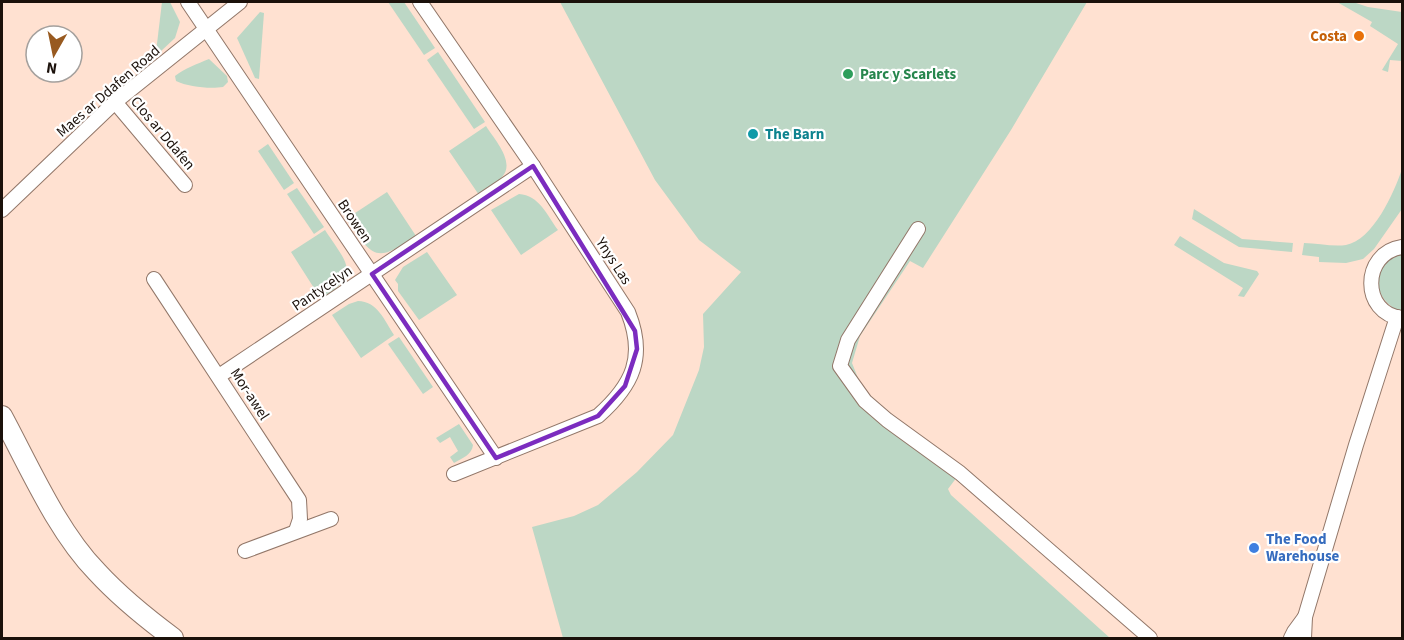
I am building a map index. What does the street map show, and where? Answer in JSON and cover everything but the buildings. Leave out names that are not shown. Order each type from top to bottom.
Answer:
[{"type":"main road","points":[[2,416],[59,523],[96,571],[143,615],[173,639]]},
{"type":"street","name":"Browen","points":[[188,2],[496,458]]},
{"type":"street","name":"Maes ar Ddafen Road","points":[[2,210],[115,102],[240,2]]},
{"type":"street","name":"Ynys Las","points":[[420,2],[533,166],[628,312],[635,331],[637,350],[633,369],[625,386],[613,403],[598,416],[454,474]]},
{"type":"street","name":"Clos ar Ddafen","points":[[115,102],[185,185]]},
{"type":"street","name":"Pantycelyn","points":[[219,376],[533,166]]},
{"type":"street","points":[[918,229],[848,340],[840,366],[865,401],[960,474],[1150,639]]},
{"type":"street","points":[[1304,639],[1305,617],[1356,444],[1400,317],[1386,312],[1377,304],[1370,281],[1379,259],[1388,251],[1402,245]]},
{"type":"street","name":"Mor-awel","points":[[154,279],[299,500],[300,519],[296,531]]},
{"type":"street","points":[[245,551],[331,519]]},
{"type":"street","points":[[1291,639],[1293,632],[1305,617]]},
{"type":"highlighted area","points":[[533,166],[635,331],[637,349],[625,386],[598,416],[496,458],[372,274]]},
{"type":"green space","points":[[162,2],[170,2],[180,22],[175,38],[160,52],[156,52]]},
{"type":"green space","points":[[388,2],[404,2],[435,48],[424,55]]},
{"type":"green space","points":[[560,2],[1087,2],[1011,130],[923,268],[910,261],[860,336],[852,363],[862,388],[896,418],[963,466],[948,489],[951,495],[1110,638],[563,638],[532,527],[574,516],[598,505],[637,472],[673,435],[699,370],[704,347],[703,314],[741,272],[699,240],[655,180]]},
{"type":"green space","points":[[1337,2],[1353,2],[1368,7],[1402,12],[1402,61],[1390,60],[1388,72],[1382,70],[1398,44],[1370,26],[1372,22]]},
{"type":"green space","points":[[260,12],[264,13],[259,79],[255,78],[237,38]]},
{"type":"green space","points":[[438,52],[485,122],[474,129],[427,60]]},
{"type":"green space","points":[[209,59],[227,76],[228,82],[223,87],[199,87],[176,81],[175,76],[179,73]]},
{"type":"green space","points":[[486,126],[502,151],[507,165],[502,177],[479,195],[449,151]]},
{"type":"green space","points":[[268,144],[294,183],[284,190],[258,151]]},
{"type":"green space","points":[[1402,169],[1402,209],[1374,249],[1363,259],[1346,263],[1319,262],[1319,257],[1302,255],[1304,243],[1346,245],[1365,234],[1388,202]]},
{"type":"green space","points":[[297,188],[324,227],[314,234],[287,194]]},
{"type":"green space","points":[[387,192],[416,236],[391,251],[375,252],[362,241],[346,219]]},
{"type":"green space","points":[[519,194],[526,195],[537,202],[558,230],[521,255],[491,210]]},
{"type":"green space","points":[[1194,209],[1242,239],[1293,243],[1292,252],[1239,247],[1192,219]]},
{"type":"green space","points":[[325,230],[347,268],[342,282],[321,299],[291,252]]},
{"type":"green space","points":[[1180,236],[1224,263],[1257,271],[1259,274],[1244,297],[1238,296],[1243,288],[1174,245]]},
{"type":"green space","points":[[427,252],[457,295],[419,320],[398,291],[398,284],[395,280],[403,267]]},
{"type":"green space","points":[[1402,254],[1402,312],[1384,300],[1378,282],[1379,273],[1384,265]]},
{"type":"green space","points":[[358,301],[375,308],[394,335],[361,358],[332,315]]},
{"type":"green space","points":[[399,337],[433,387],[423,394],[388,344]]},
{"type":"green space","points":[[459,424],[473,445],[469,454],[454,463],[450,457],[458,451],[450,437],[440,443],[436,438]]},
{"type":"place","name":"Costa","points":[[1359,36]]},
{"type":"place","name":"Parc y Scarlets","points":[[848,74]]},
{"type":"place","name":"The Barn","points":[[753,134]]},
{"type":"place","name":"The Food Warehouse","points":[[1254,548]]}]
